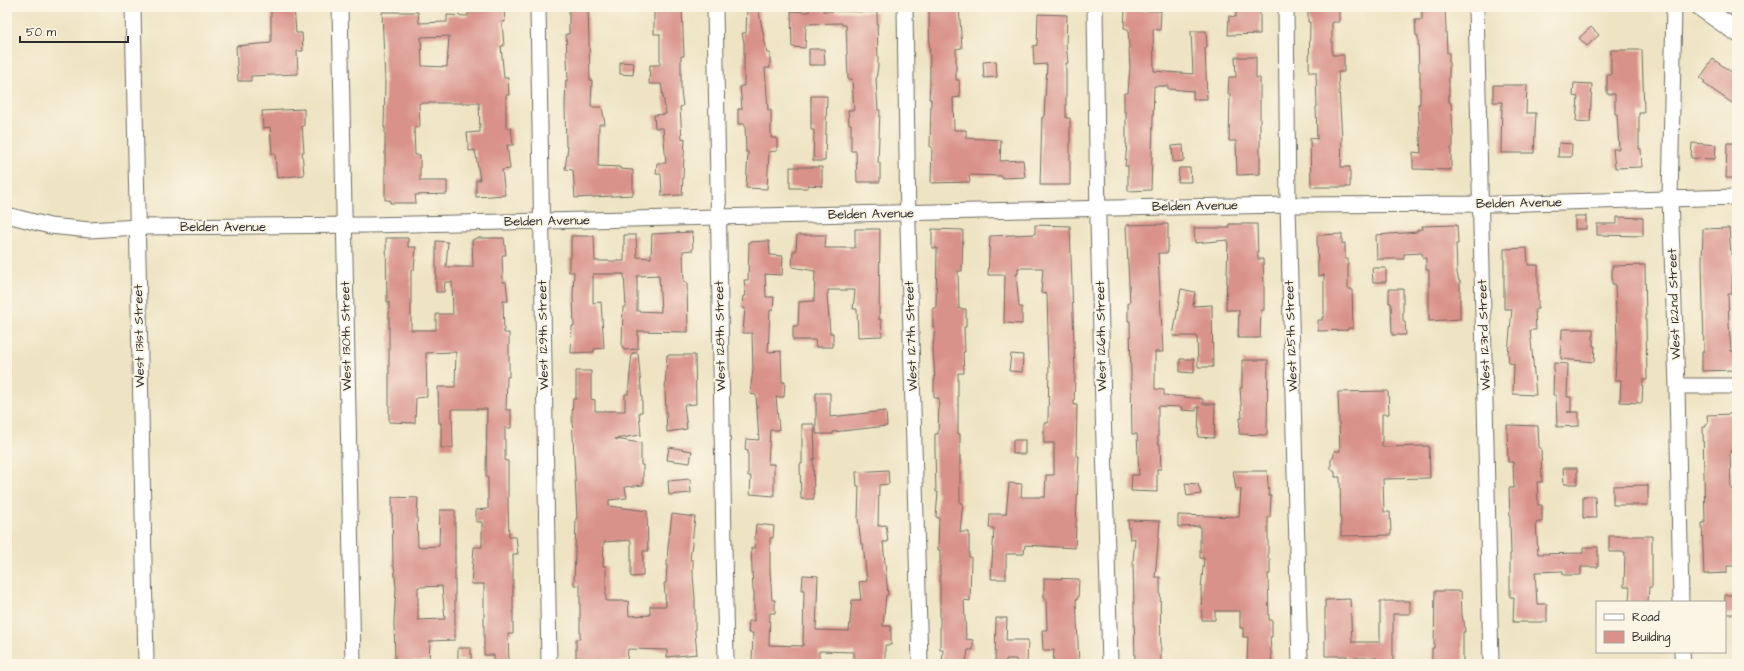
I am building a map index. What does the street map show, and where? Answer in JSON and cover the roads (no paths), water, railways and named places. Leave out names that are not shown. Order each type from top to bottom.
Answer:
[{"type":"street","name":"West 131st Street","points":[[133,7],[146,664]]},
{"type":"street","name":"West 130th Street","points":[[340,7],[354,664]]},
{"type":"street","name":"West 129th Street","points":[[538,7],[548,664]]},
{"type":"street","name":"West 128th Street","points":[[715,7],[717,217],[726,664]]},
{"type":"street","name":"West 127th Street","points":[[905,7],[908,213],[920,664]]},
{"type":"street","name":"West 126th Street","points":[[1095,7],[1098,208],[1110,664]]},
{"type":"street","name":"West 125th Street","points":[[1286,7],[1288,204],[1300,664]]},
{"type":"street","name":"West 123rd Street","points":[[1476,7],[1491,664]]},
{"type":"street","name":"West 122nd Street","points":[[1674,7],[1670,199],[1677,386],[1681,601]]},
{"type":"street","points":[[1701,7],[1737,32]]},
{"type":"street","name":"Belden Avenue","points":[[7,215],[50,226],[90,230],[137,227],[344,226],[1288,204],[1480,204],[1737,197]]},
{"type":"street","points":[[1677,386],[1737,386]]},
{"type":"street","points":[[1682,653],[1683,664]]}]
